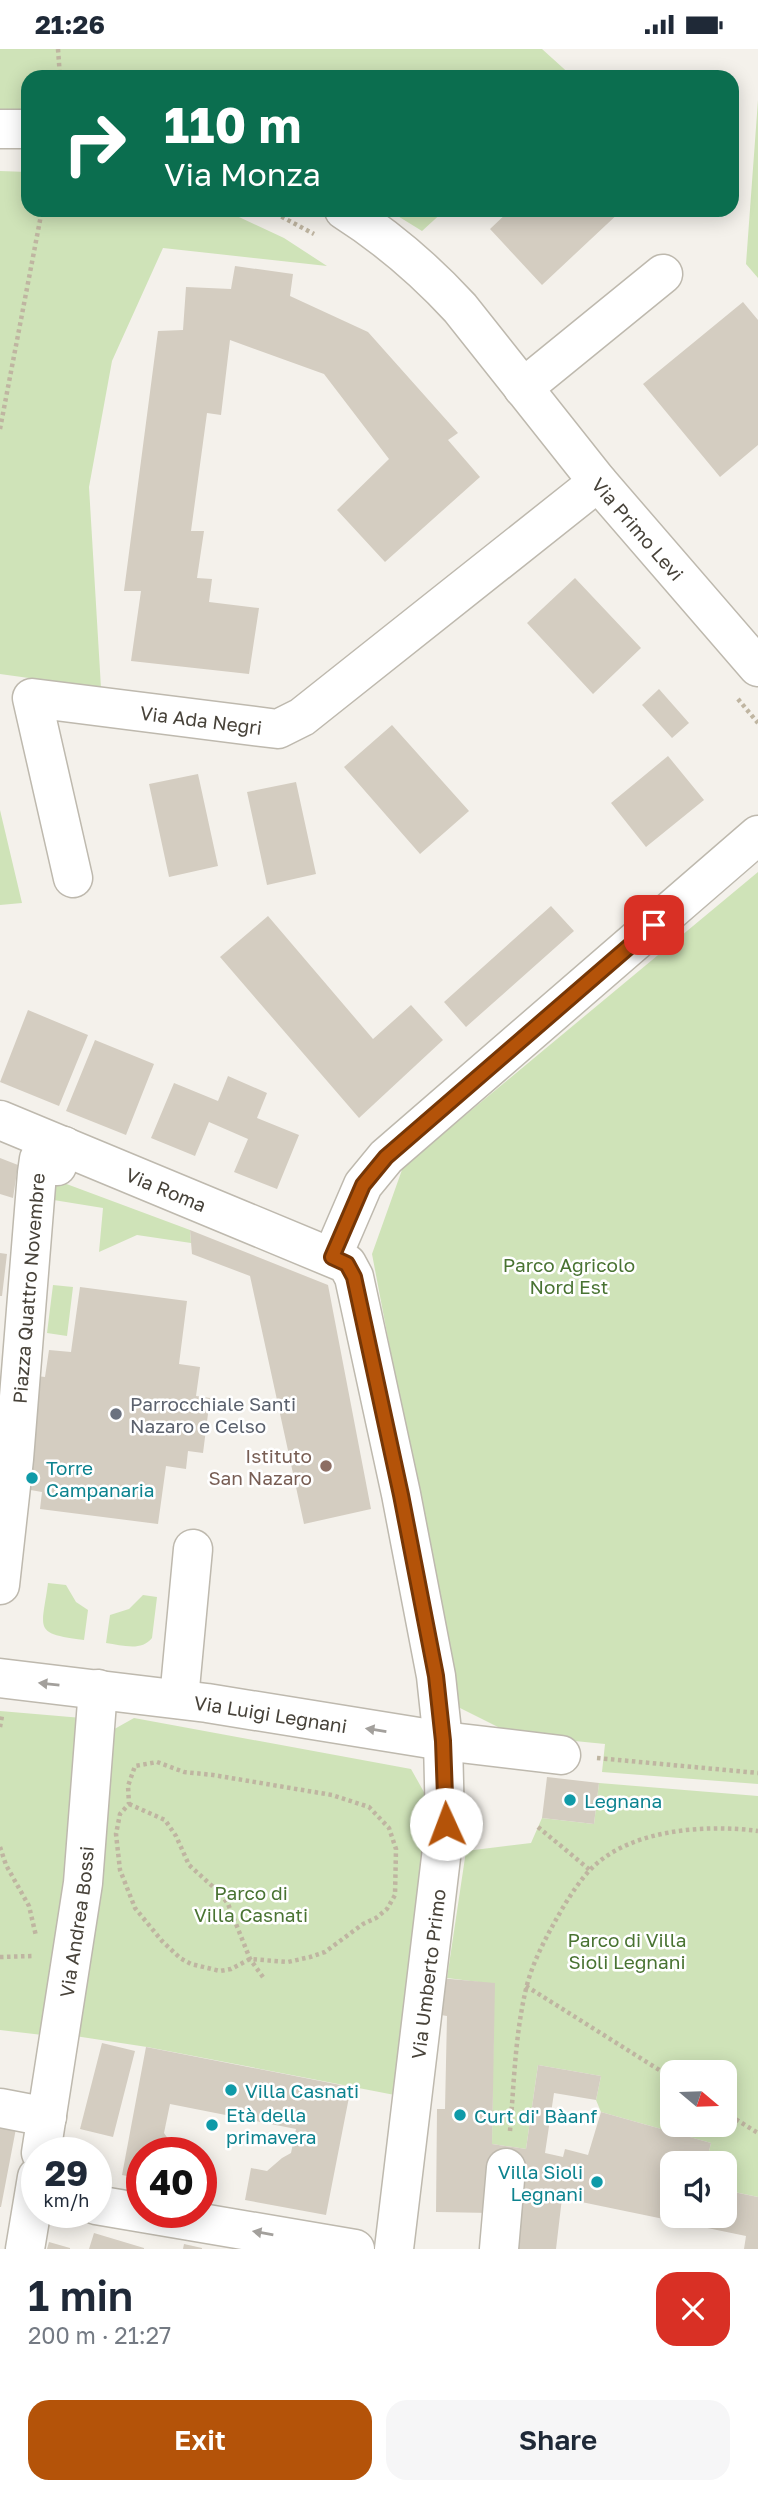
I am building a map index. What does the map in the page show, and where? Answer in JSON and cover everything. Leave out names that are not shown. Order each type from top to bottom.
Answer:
[{"type":"street","points":[[0,129],[21,129]]},
{"type":"street","name":"Via Primo Levi","points":[[355,217],[381,234],[435,281],[460,308],[598,482],[758,667]]},
{"type":"street","points":[[523,388],[663,274]]},
{"type":"street","name":"Via Ada Negri","points":[[73,878],[32,698],[278,729],[302,717],[598,482]]},
{"type":"street","points":[[332,1257],[363,1185],[386,1157],[758,835]]},
{"type":"street","name":"Via Roma","points":[[0,1121],[332,1257]]},
{"type":"street","name":"Piazza Quattro Novembre","points":[[0,1585],[14,1459],[37,1173],[40,1159],[57,1166],[64,1146]]},
{"type":"street","name":"Via Umberto Primo","points":[[332,1257],[347,1264],[355,1279],[436,1676],[443,1741],[446,1824],[394,2249]]},
{"type":"street","points":[[179,1699],[193,1549]]},
{"type":"street","name":"Via Luigi Legnani","points":[[0,1678],[179,1699],[443,1741],[561,1755]]},
{"type":"street","name":"Via Andrea Bossi","points":[[44,2135],[83,1883],[98,1689]]},
{"type":"street","points":[[0,2108],[44,2135]]},
{"type":"street","points":[[499,2249],[508,2151]]},
{"type":"street","points":[[112,2208],[355,2249]]},
{"type":"street","points":[[25,2249],[29,2228]]},
{"type":"path","points":[[58,49],[60,70]]},
{"type":"path","points":[[0,429],[41,217]]},
{"type":"path","points":[[0,1727],[2,1716]]},
{"type":"path","points":[[561,1755],[758,1773]]},
{"type":"path","points":[[157,1762],[184,1772],[332,1794],[369,1807],[389,1828],[396,1849],[395,1895],[387,1909],[325,1952],[288,1962],[250,1959],[231,1969],[220,1971],[191,1964],[180,1958],[162,1941],[135,1908],[120,1870],[116,1834],[120,1814],[129,1804],[128,1786],[135,1766],[157,1762]]},
{"type":"path","points":[[129,1804],[165,1820],[176,1836],[189,1865],[228,1904],[250,1959],[265,1980]]},
{"type":"path","points":[[538,1827],[590,1870]]},
{"type":"path","points":[[508,2151],[526,1986],[558,1915],[590,1870],[623,1847],[661,1834],[702,1828],[758,1831]]},
{"type":"path","points":[[0,1847],[6,1865],[29,1906],[37,1943]]},
{"type":"path","points":[[0,1957],[40,1956]]},
{"type":"path","points":[[526,1986],[660,2070]]},
{"type":"path","points":[[737,2120],[758,2133]]},
{"type":"green space","points":[[0,49],[542,49],[565,70],[21,70],[21,112],[0,112]]},
{"type":"green space","points":[[758,100],[758,278],[746,264]]},
{"type":"green space","points":[[0,171],[21,172],[21,217],[239,217],[284,238],[327,266],[163,248],[112,361],[89,487],[101,688],[0,674]]},
{"type":"green space","points":[[399,217],[437,217],[422,231]]},
{"type":"green space","points":[[0,810],[22,903],[0,905]]},
{"type":"green space","name":"Parco Agricolo Nord Est","points":[[758,872],[758,1784],[602,1772],[605,1744],[514,1735],[458,1707],[372,1254],[403,1167]]},
{"type":"green space","points":[[37,1173],[190,1230],[191,1243],[137,1235],[99,1252],[103,1208],[35,1197]]},
{"type":"green space","points":[[53,1285],[73,1287],[67,1336],[47,1333]]},
{"type":"green space","points":[[48,1583],[66,1585],[76,1602],[88,1610],[84,1640],[56,1635],[44,1627]]},
{"type":"green space","points":[[143,1595],[157,1597],[152,1638],[137,1646],[106,1643],[110,1615],[129,1609]]},
{"type":"green space","points":[[0,1711],[94,1719],[51,2036],[0,2030]]},
{"type":"green space","name":"Parco di Villa Casnati","points":[[134,1718],[411,1769],[429,1801],[405,2097],[147,2047],[75,2036],[102,1736]]},
{"type":"green space","name":"Parco di Villa Sioli Legnani","points":[[599,1783],[758,1796],[758,2197],[737,2193],[737,2151],[709,2151],[711,2143],[690,2137],[737,2137],[737,2060],[660,2060],[660,2129],[601,2112],[596,2100],[601,2076],[538,2065],[526,2149],[492,2144],[494,1984],[447,1978],[466,1851],[531,1843],[542,1818],[594,1824]]},
{"type":"building","points":[[503,217],[615,217],[542,285],[490,229]]},
{"type":"building","points":[[235,266],[293,274],[290,296],[368,332],[458,433],[448,440],[480,477],[385,562],[337,510],[389,459],[324,374],[230,340],[221,415],[207,413],[191,531],[204,531],[197,578],[212,579],[209,602],[259,608],[249,674],[131,661],[141,591],[124,591],[158,331],[183,330],[186,287],[231,289]]},
{"type":"building","points":[[743,302],[758,320],[758,445],[720,477],[643,384]]},
{"type":"building","points":[[575,578],[641,648],[593,694],[527,623]]},
{"type":"building","points":[[659,689],[689,723],[672,738],[642,705]]},
{"type":"building","points":[[392,725],[469,811],[420,854],[344,767]]},
{"type":"building","points":[[668,756],[704,800],[646,847],[611,803]]},
{"type":"building","points":[[198,774],[218,866],[169,877],[149,784]]},
{"type":"building","points":[[296,782],[316,874],[267,885],[247,792]]},
{"type":"building","points":[[551,906],[574,931],[466,1027],[444,1002]]},
{"type":"building","points":[[268,916],[373,1039],[411,1005],[443,1040],[359,1118],[220,957]]},
{"type":"building","points":[[28,1010],[88,1035],[59,1106],[0,1082]]},
{"type":"building","points":[[95,1040],[154,1064],[126,1135],[66,1111]]},
{"type":"building","points":[[228,1076],[267,1093],[257,1118],[299,1135],[277,1189],[234,1172],[248,1139],[209,1122],[195,1156],[151,1138],[174,1083],[218,1101]]},
{"type":"building","points":[[0,1158],[18,1165],[13,1198],[0,1194]]},
{"type":"building","points":[[190,1230],[328,1285],[371,1509],[304,1524],[250,1276],[192,1254]]},
{"type":"building","points":[[0,1253],[7,1254],[2,1296],[0,1296]]},
{"type":"building","name":"Parrocchiale Santi Nazaro e Celso","points":[[80,1287],[187,1301],[179,1364],[200,1367],[196,1396],[210,1398],[203,1453],[188,1451],[186,1469],[166,1466],[158,1524],[40,1509],[42,1492],[19,1488],[29,1375],[45,1377],[49,1350],[71,1352]]},
{"type":"building","name":"Legnana","points":[[547,1777],[599,1783],[594,1824],[542,1818]]},
{"type":"building","points":[[439,1978],[495,1983],[492,2144],[526,2149],[538,2065],[601,2076],[596,2100],[554,2093],[545,2153],[563,2157],[565,2149],[588,2155],[601,2112],[660,2129],[660,2137],[690,2137],[711,2143],[709,2151],[660,2151],[660,2218],[562,2198],[556,2249],[519,2249],[522,2171],[491,2213],[436,2212],[437,2109],[445,2109],[447,2016],[435,2014]]},
{"type":"building","points":[[102,2043],[135,2051],[113,2137],[80,2129]]},
{"type":"building","points":[[146,2047],[351,2087],[326,2215],[245,2200],[251,2168],[267,2171],[291,2153],[296,2129],[170,2104],[164,2133],[167,2137],[129,2137]]},
{"type":"building","points":[[0,2115],[18,2118],[1,2207],[0,2207]]},
{"type":"building","points":[[126,2154],[126,2176],[122,2175]]},
{"type":"building","points":[[737,2193],[758,2197],[758,2249],[744,2249],[746,2236],[707,2228],[737,2228]]},
{"type":"building","points":[[94,2233],[144,2248],[144,2249],[89,2249]]},
{"type":"building","points":[[49,2242],[70,2248],[70,2249],[47,2249]]},
{"type":"building","points":[[184,2244],[202,2248],[202,2249],[183,2249]]},
{"type":"place","name":"Parrocchiale Santi Nazaro e Celso","points":[[116,1414]]},
{"type":"place","name":"Istituto San Nazaro","points":[[326,1466]]},
{"type":"place","name":"Torre Campanaria","points":[[32,1478]]},
{"type":"place","name":"Legnana","points":[[570,1800]]},
{"type":"place","name":"Villa Casnati","points":[[231,2090]]},
{"type":"place","name":"Curt di' Bàanf","points":[[460,2115]]},
{"type":"place","name":"Età della primavera","points":[[212,2125]]},
{"type":"place","name":"Villa Sioli Legnani","points":[[597,2182]]},
{"type":"route","points":[[446,1824],[443,1741],[436,1676],[401,1495],[354,1277],[347,1264],[332,1257],[363,1185],[386,1157],[654,925]]}]
